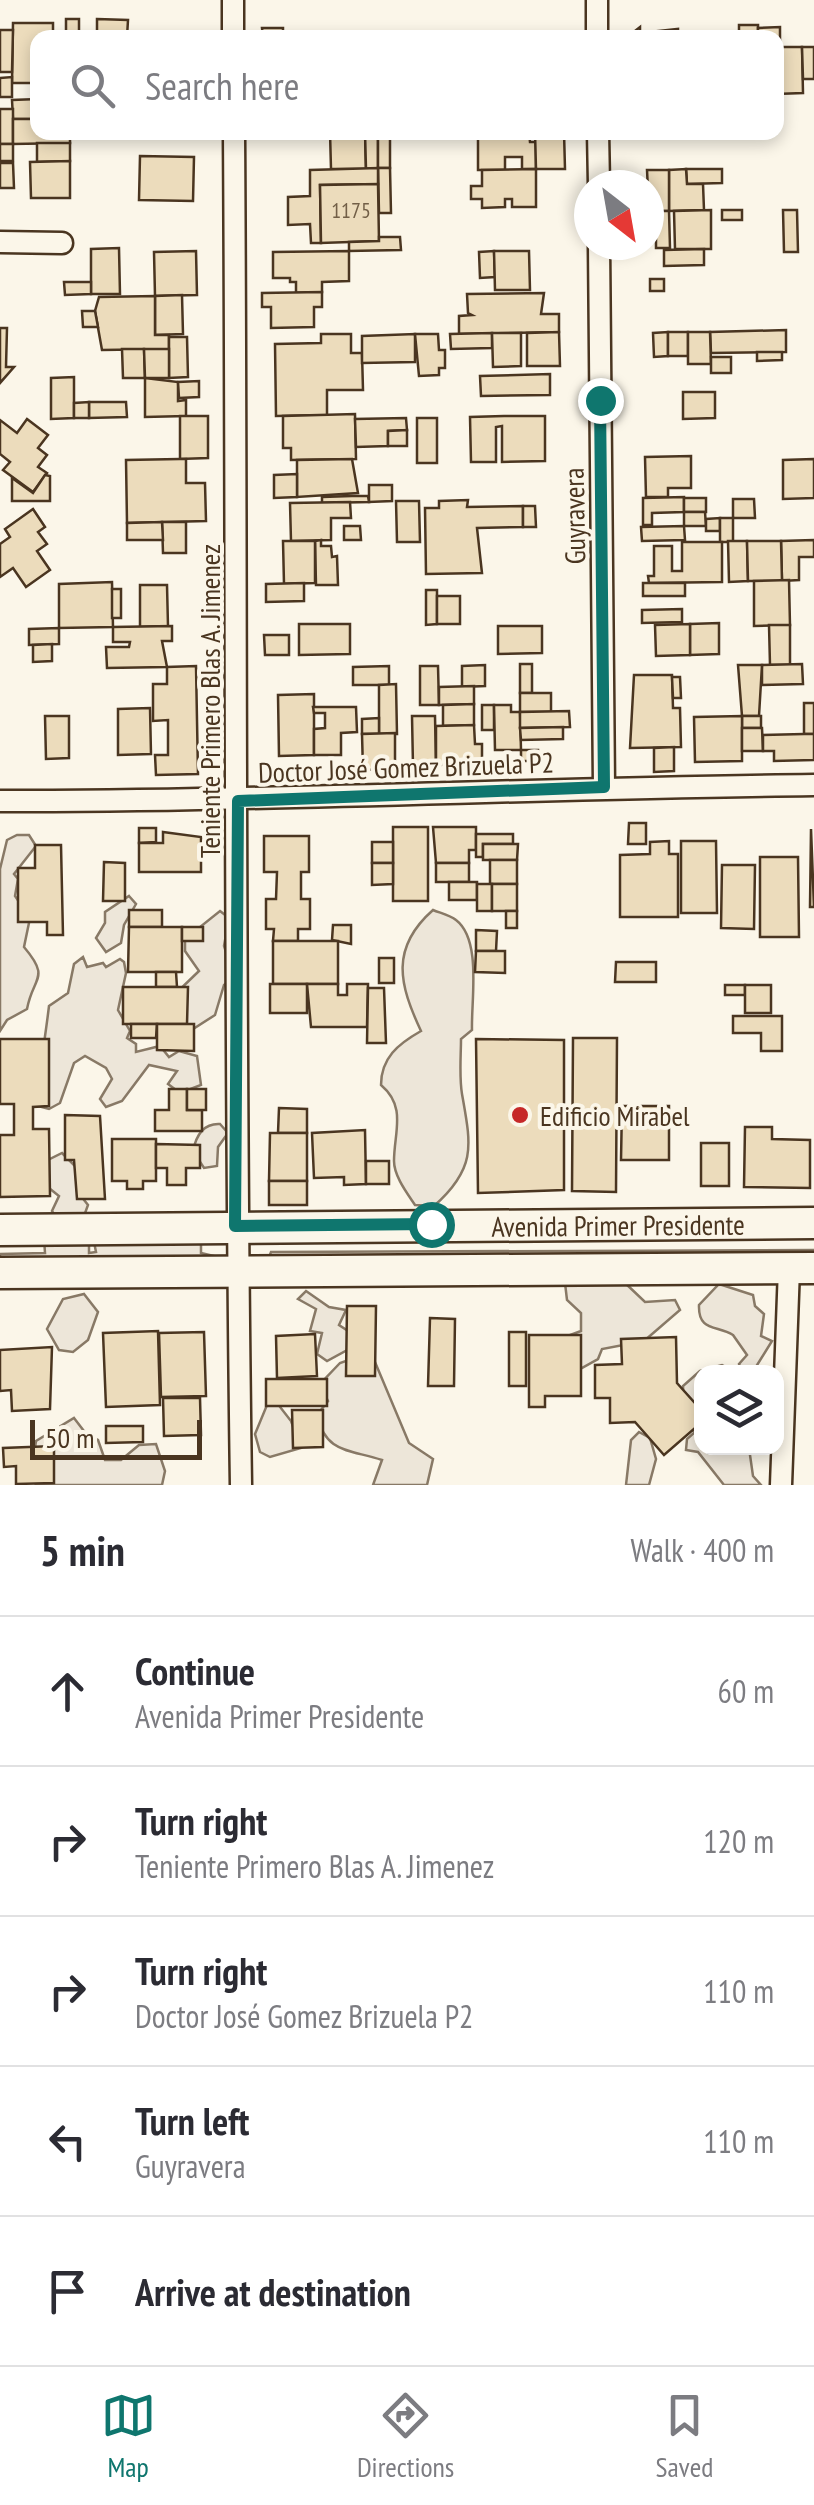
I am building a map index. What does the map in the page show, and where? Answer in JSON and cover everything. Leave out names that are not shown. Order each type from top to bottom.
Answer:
[{"type":"main road","name":"Avenida Primer Presidente","points":[[0,1230],[814,1223]]},
{"type":"main road","points":[[626,1268],[628,1224]]},
{"type":"main road","name":"Avenida Primer Presidente","points":[[0,1273],[801,1268]]},
{"type":"street","points":[[232,0],[233,30]]},
{"type":"street","points":[[597,0],[597,30]]},
{"type":"street","name":"Teniente Primero Blas A. Jimenez","points":[[234,140],[238,801],[235,1226],[241,1485]]},
{"type":"street","points":[[598,140],[598,170]]},
{"type":"street","points":[[0,242],[62,243]]},
{"type":"street","name":"Guyravera","points":[[599,260],[604,787]]},
{"type":"street","name":"Doctor José Gomez Brizuela P2","points":[[0,801],[238,801],[604,787],[814,784]]},
{"type":"street","points":[[780,1485],[801,1268]]},
{"type":"shaded area","points":[[29,835],[36,846],[14,874],[18,879],[15,896],[30,918],[24,947],[37,966],[38,978],[27,1009],[7,1020],[0,1031],[0,869],[7,840]]},
{"type":"shaded area","points":[[129,896],[136,904],[124,925],[121,943],[106,952],[96,938],[105,923],[105,912]]},
{"type":"shaded area","points":[[433,910],[454,918],[464,929],[473,971],[472,1030],[461,1039],[468,1155],[458,1180],[434,1206],[415,1205],[399,1178],[394,1161],[397,1111],[381,1085],[384,1067],[392,1053],[421,1031],[408,998],[403,967],[410,938]]},
{"type":"shaded area","points":[[220,911],[229,918],[224,946],[234,977],[224,985],[215,1015],[190,1031],[171,998],[199,971],[185,951],[185,939]]},
{"type":"shaded area","points":[[83,957],[87,967],[103,963],[106,967],[120,959],[124,962],[126,973],[118,1010],[130,1031],[127,1038],[136,1044],[136,1052],[160,1046],[169,1057],[179,1051],[197,1056],[201,1085],[180,1093],[168,1084],[177,1071],[149,1065],[122,1101],[106,1107],[100,1099],[112,1079],[106,1068],[85,1056],[74,1063],[60,1103],[49,1109],[38,1106],[49,1006],[68,993],[74,964]]},
{"type":"shaded area","points":[[220,1124],[228,1133],[218,1147],[217,1166],[204,1168],[193,1151],[196,1140],[205,1128]]},
{"type":"shaded area","points":[[62,1153],[75,1166],[77,1191],[88,1205],[84,1216],[55,1216],[52,1211],[59,1196],[49,1188],[46,1161]]},
{"type":"shaded area","points":[[89,1236],[89,1253],[96,1252],[94,1242],[201,1241],[201,1253],[218,1257],[0,1265],[0,1254],[45,1253],[44,1238]]},
{"type":"shaded area","points":[[814,1250],[814,1260],[268,1260],[271,1252]]},
{"type":"shaded area","points":[[624,1282],[645,1302],[675,1300],[680,1310],[644,1341],[602,1349],[598,1359],[580,1369],[559,1339],[581,1331],[581,1313],[567,1300],[565,1283]]},
{"type":"shaded area","points":[[719,1284],[753,1295],[755,1306],[764,1314],[761,1336],[772,1341],[757,1365],[739,1365],[747,1355],[733,1335],[705,1324],[699,1305]]},
{"type":"shaded area","points":[[306,1291],[329,1307],[346,1310],[339,1325],[348,1331],[349,1349],[327,1361],[317,1354],[322,1333],[310,1331],[316,1309],[298,1299]]},
{"type":"shaded area","points":[[84,1294],[98,1312],[88,1340],[73,1352],[59,1350],[47,1329],[63,1299]]},
{"type":"shaded area","points":[[357,1357],[375,1362],[409,1443],[433,1459],[427,1485],[373,1485],[382,1460],[340,1448],[321,1428],[317,1415],[328,1401],[320,1384],[340,1363]]},
{"type":"shaded area","points":[[694,1376],[694,1431],[685,1426],[683,1386]]},
{"type":"shaded area","points":[[277,1403],[291,1421],[301,1448],[270,1457],[260,1452],[255,1434],[267,1405]]},
{"type":"shaded area","points":[[74,1418],[87,1435],[98,1440],[105,1460],[121,1460],[139,1445],[156,1444],[165,1471],[162,1485],[36,1485],[31,1473],[36,1441]]},
{"type":"shaded area","points":[[639,1432],[650,1438],[656,1459],[649,1485],[626,1485],[631,1440]]},
{"type":"shaded area","points":[[694,1433],[694,1451],[686,1450],[687,1439]]},
{"type":"shaded area","points":[[700,1455],[750,1455],[753,1476],[761,1485],[724,1485]]},
{"type":"building","points":[[66,19],[79,19],[79,30],[66,30]]},
{"type":"building","points":[[97,19],[128,20],[127,30],[97,30]]},
{"type":"building","points":[[13,23],[53,23],[53,30],[30,30],[30,83],[12,83]]},
{"type":"building","points":[[739,25],[758,25],[758,30],[739,30]]},
{"type":"building","points":[[0,30],[13,30],[12,72],[0,72]]},
{"type":"building","points":[[784,47],[802,47],[803,93],[784,94]]},
{"type":"building","points":[[802,47],[814,47],[814,79],[803,79]]},
{"type":"building","points":[[12,77],[12,97],[0,97],[0,78]]},
{"type":"building","points":[[30,99],[30,119],[13,119],[12,100]]},
{"type":"building","points":[[0,109],[13,109],[13,144],[0,144]]},
{"type":"building","points":[[13,119],[30,119],[30,140],[70,140],[70,143],[13,144]]},
{"type":"building","points":[[330,140],[365,140],[366,169],[331,169]]},
{"type":"building","points":[[365,140],[378,140],[378,168],[366,169]]},
{"type":"building","points":[[378,140],[390,140],[390,168],[378,168]]},
{"type":"building","points":[[478,140],[536,142],[536,169],[522,169],[522,157],[505,157],[505,170],[478,170]]},
{"type":"building","points":[[535,140],[564,140],[565,169],[536,169]]},
{"type":"building","points":[[37,143],[70,143],[70,161],[37,162]]},
{"type":"building","points":[[0,144],[13,144],[13,161],[0,161]]},
{"type":"building","points":[[140,156],[194,157],[193,201],[139,200]]},
{"type":"building","points":[[70,161],[70,198],[31,198],[30,162]]},
{"type":"building","points":[[0,163],[13,163],[14,188],[0,188]]},
{"type":"building","points":[[378,168],[390,168],[391,213],[379,213]]},
{"type":"building","points":[[378,168],[378,184],[320,185],[321,243],[311,243],[310,224],[288,225],[288,197],[310,196],[310,170]]},
{"type":"building","points":[[536,169],[536,207],[512,207],[512,199],[505,199],[505,207],[482,208],[482,199],[471,199],[471,186],[482,186],[482,170]]},
{"type":"building","points":[[686,169],[722,169],[722,183],[687,184]]},
{"type":"building","points":[[686,169],[687,184],[703,184],[704,210],[669,211],[669,170]]},
{"type":"building","points":[[664,170],[669,170],[669,211],[664,211]]},
{"type":"building","points":[[378,184],[379,241],[321,243],[320,185]]},
{"type":"building","points":[[711,210],[711,249],[675,249],[674,211]]},
{"type":"building","points":[[722,210],[742,210],[742,220],[722,220]]},
{"type":"building","points":[[783,210],[797,210],[798,252],[784,252]]},
{"type":"building","points":[[664,211],[669,211],[670,248],[664,248]]},
{"type":"building","points":[[379,237],[400,237],[401,250],[349,251],[349,242],[379,241]]},
{"type":"building","points":[[119,248],[120,294],[91,294],[91,249]]},
{"type":"building","points":[[704,249],[704,265],[664,266],[664,250]]},
{"type":"building","points":[[196,251],[197,295],[155,296],[154,252]]},
{"type":"building","points":[[349,251],[349,281],[322,282],[322,292],[296,293],[296,282],[290,282],[290,278],[273,278],[273,252]]},
{"type":"building","points":[[494,251],[495,277],[480,278],[479,252]]},
{"type":"building","points":[[494,251],[529,251],[530,290],[495,290]]},
{"type":"building","points":[[650,279],[664,279],[664,291],[650,291]]},
{"type":"building","points":[[64,282],[91,282],[91,294],[65,295]]},
{"type":"building","points":[[322,292],[322,307],[314,307],[314,327],[271,328],[271,307],[262,307],[262,293]]},
{"type":"building","points":[[544,293],[541,314],[559,314],[559,332],[459,334],[459,316],[472,315],[468,313],[467,294]]},
{"type":"building","points":[[182,295],[183,334],[155,335],[155,296]]},
{"type":"building","points":[[155,296],[155,335],[169,335],[169,349],[102,350],[95,311],[99,297]]},
{"type":"building","points":[[82,311],[95,311],[98,327],[83,327]]},
{"type":"building","points":[[0,328],[7,328],[6,367],[14,367],[0,383]]},
{"type":"building","points":[[786,330],[786,352],[711,353],[710,332]]},
{"type":"building","points":[[559,332],[560,366],[527,366],[527,333]]},
{"type":"building","points":[[668,332],[668,356],[654,357],[653,333]]},
{"type":"building","points":[[668,332],[688,332],[688,356],[668,356]]},
{"type":"building","points":[[688,332],[710,332],[711,364],[688,364]]},
{"type":"building","points":[[492,333],[492,348],[451,349],[450,334]]},
{"type":"building","points":[[492,333],[521,333],[521,366],[493,367]]},
{"type":"building","points":[[321,334],[351,334],[351,353],[362,353],[363,390],[327,390],[327,415],[276,416],[275,344],[321,343]]},
{"type":"building","points":[[415,334],[415,362],[362,363],[362,336]]},
{"type":"building","points":[[415,334],[438,334],[439,350],[445,350],[445,368],[439,368],[439,375],[419,376]]},
{"type":"building","points":[[169,337],[187,337],[188,377],[169,378]]},
{"type":"building","points":[[122,349],[144,349],[145,378],[123,378]]},
{"type":"building","points":[[144,349],[169,349],[169,378],[145,378]]},
{"type":"building","points":[[757,352],[782,352],[782,360],[757,361]]},
{"type":"building","points":[[711,357],[731,357],[731,373],[711,373]]},
{"type":"building","points":[[550,374],[550,395],[481,396],[480,376]]},
{"type":"building","points":[[74,377],[74,418],[51,419],[51,378]]},
{"type":"building","points":[[145,378],[178,382],[178,401],[186,400],[186,416],[145,417]]},
{"type":"building","points":[[199,381],[199,397],[179,398],[178,382]]},
{"type":"building","points":[[683,392],[715,392],[715,418],[683,419]]},
{"type":"building","points":[[89,402],[126,402],[127,417],[89,418]]},
{"type":"building","points":[[89,402],[89,418],[74,418],[74,403]]},
{"type":"building","points":[[355,414],[356,459],[291,460],[291,448],[283,448],[283,416]]},
{"type":"building","points":[[180,416],[208,416],[208,458],[180,459]]},
{"type":"building","points":[[545,416],[545,461],[502,462],[502,426],[496,427],[496,462],[471,462],[470,417]]},
{"type":"building","points":[[406,418],[407,430],[388,431],[388,446],[356,447],[355,419]]},
{"type":"building","points":[[417,418],[437,418],[437,463],[417,463]]},
{"type":"building","points":[[27,419],[48,435],[38,448],[47,455],[38,467],[47,473],[33,492],[3,470],[10,462],[0,454],[0,420],[17,433]]},
{"type":"building","points":[[407,430],[407,446],[388,446],[388,431]]},
{"type":"building","points":[[691,456],[691,488],[668,488],[668,497],[646,497],[645,457]]},
{"type":"building","points":[[186,459],[186,483],[205,483],[206,521],[127,523],[126,460]]},
{"type":"building","points":[[352,459],[358,493],[297,497],[297,460]]},
{"type":"building","points":[[814,459],[814,498],[783,499],[783,460]]},
{"type":"building","points":[[297,474],[297,497],[274,498],[274,475]]},
{"type":"building","points":[[45,475],[50,476],[50,501],[12,501],[12,478],[33,493]]},
{"type":"building","points":[[369,485],[392,485],[392,501],[369,502]]},
{"type":"building","points":[[368,496],[369,502],[322,503],[322,497]]},
{"type":"building","points":[[684,497],[684,512],[652,513],[652,525],[643,525],[643,498]]},
{"type":"building","points":[[684,498],[706,498],[706,512],[684,512]]},
{"type":"building","points":[[733,499],[754,499],[755,518],[733,518]]},
{"type":"building","points":[[468,500],[467,507],[523,506],[523,527],[477,528],[482,573],[426,574],[425,508],[439,508],[439,501]]},
{"type":"building","points":[[396,501],[419,501],[420,542],[397,542]]},
{"type":"building","points":[[350,502],[351,518],[331,518],[331,540],[291,541],[290,503]]},
{"type":"building","points":[[523,506],[535,506],[536,527],[523,527]]},
{"type":"building","points":[[33,509],[45,527],[38,532],[47,544],[37,551],[50,570],[26,587],[13,568],[0,577],[0,544],[10,537],[5,529]]},
{"type":"building","points":[[684,512],[705,512],[706,526],[684,526]]},
{"type":"building","points":[[720,518],[720,531],[706,531],[706,519]]},
{"type":"building","points":[[720,518],[733,518],[733,542],[720,542]]},
{"type":"building","points":[[162,522],[186,522],[186,553],[163,553]]},
{"type":"building","points":[[162,522],[163,540],[127,540],[127,523]]},
{"type":"building","points":[[344,526],[360,526],[361,540],[344,540]]},
{"type":"building","points":[[684,526],[685,540],[642,541],[641,527]]},
{"type":"building","points":[[321,540],[321,546],[331,546],[332,557],[337,556],[338,585],[316,585],[315,541]]},
{"type":"building","points":[[814,540],[814,557],[799,557],[799,580],[782,581],[781,541]]},
{"type":"building","points":[[283,541],[315,541],[315,583],[284,584]]},
{"type":"building","points":[[728,541],[747,541],[748,581],[729,582]]},
{"type":"building","points":[[747,541],[781,541],[782,581],[748,581]]},
{"type":"building","points":[[682,542],[722,542],[722,582],[649,583],[648,576],[654,576],[654,546],[672,546],[672,571],[682,571]]},
{"type":"building","points":[[789,580],[790,625],[754,626],[754,581]]},
{"type":"building","points":[[112,582],[113,627],[59,628],[59,584]]},
{"type":"building","points":[[304,583],[304,601],[266,602],[266,584]]},
{"type":"building","points":[[643,583],[685,583],[685,596],[643,596]]},
{"type":"building","points":[[140,585],[167,585],[168,626],[140,627]]},
{"type":"building","points":[[112,589],[121,589],[121,618],[112,618]]},
{"type":"building","points":[[426,590],[437,590],[437,624],[426,625]]},
{"type":"building","points":[[437,596],[460,596],[460,624],[437,624]]},
{"type":"building","points":[[682,609],[682,622],[642,623],[642,610]]},
{"type":"building","points":[[719,623],[719,654],[690,655],[690,624]]},
{"type":"building","points":[[299,624],[350,624],[350,654],[299,655]]},
{"type":"building","points":[[690,624],[690,655],[656,656],[655,625]]},
{"type":"building","points":[[769,625],[790,625],[790,665],[770,665]]},
{"type":"building","points":[[172,626],[172,641],[162,641],[167,667],[107,668],[106,647],[129,647],[130,642],[113,642],[113,627]]},
{"type":"building","points":[[498,626],[542,626],[542,653],[498,654]]},
{"type":"building","points":[[59,628],[59,644],[29,645],[29,629]]},
{"type":"building","points":[[264,635],[289,635],[289,655],[265,655]]},
{"type":"building","points":[[52,644],[52,661],[33,662],[33,645]]},
{"type":"building","points":[[520,664],[532,664],[532,693],[520,693]]},
{"type":"building","points":[[802,664],[803,684],[762,685],[762,665]]},
{"type":"building","points":[[485,665],[485,686],[462,687],[462,666]]},
{"type":"building","points":[[738,665],[762,665],[759,716],[742,716]]},
{"type":"building","points":[[196,666],[198,774],[156,775],[155,755],[168,755],[168,720],[153,721],[153,684],[167,684],[167,667]]},
{"type":"building","points":[[389,666],[389,685],[353,685],[353,667]]},
{"type":"building","points":[[420,666],[438,666],[439,705],[420,705]]},
{"type":"building","points":[[634,675],[672,675],[673,708],[680,708],[681,747],[630,748]]},
{"type":"building","points":[[672,677],[680,677],[681,698],[673,698]]},
{"type":"building","points":[[396,684],[397,734],[379,734],[379,685]]},
{"type":"building","points":[[474,686],[474,704],[439,705],[439,687]]},
{"type":"building","points":[[520,693],[551,693],[551,712],[520,712]]},
{"type":"building","points":[[314,694],[314,755],[279,756],[278,695]]},
{"type":"building","points":[[804,703],[814,703],[814,734],[804,734]]},
{"type":"building","points":[[474,704],[474,725],[443,726],[443,705]]},
{"type":"building","points":[[482,705],[494,705],[494,730],[482,730]]},
{"type":"building","points":[[494,705],[511,705],[511,712],[520,712],[521,750],[495,750]]},
{"type":"building","points":[[313,707],[356,707],[357,732],[341,733],[341,755],[314,755],[314,729],[325,728],[325,713],[314,713]]},
{"type":"building","points":[[150,708],[151,754],[118,755],[118,709]]},
{"type":"building","points":[[569,711],[570,727],[520,728],[520,712]]},
{"type":"building","points":[[45,716],[69,716],[69,758],[46,759]]},
{"type":"building","points":[[412,716],[435,716],[436,765],[413,766]]},
{"type":"building","points":[[742,716],[761,716],[761,728],[742,728]]},
{"type":"building","points":[[742,716],[742,761],[695,762],[694,717]]},
{"type":"building","points":[[379,718],[379,734],[362,734],[362,719]]},
{"type":"building","points":[[474,725],[475,744],[482,744],[482,764],[436,765],[436,726]]},
{"type":"building","points":[[563,727],[563,739],[521,740],[520,728]]},
{"type":"building","points":[[742,728],[762,728],[763,751],[742,751]]},
{"type":"building","points":[[395,733],[395,769],[363,770],[362,734]]},
{"type":"building","points":[[814,734],[814,760],[774,761],[774,751],[763,751],[763,735]]},
{"type":"building","points":[[674,747],[674,771],[654,772],[654,748]]},
{"type":"building","points":[[521,750],[538,750],[538,761],[521,761]]},
{"type":"building","points":[[629,823],[646,823],[646,844],[628,844]]},
{"type":"building","points":[[393,827],[428,827],[428,901],[393,901]]},
{"type":"building","points":[[433,827],[476,827],[476,850],[469,850],[469,863],[436,863]]},
{"type":"building","points":[[139,828],[156,828],[156,842],[139,843]]},
{"type":"building","points":[[811,829],[814,907],[810,907]]},
{"type":"building","points":[[163,832],[201,837],[201,872],[139,872],[139,843],[163,843]]},
{"type":"building","points":[[476,834],[513,834],[513,844],[483,844],[483,857],[476,857]]},
{"type":"building","points":[[264,836],[309,836],[309,872],[301,872],[301,899],[310,899],[310,929],[298,929],[298,941],[273,941],[274,929],[266,929],[266,899],[276,899],[277,872],[264,872]]},
{"type":"building","points":[[669,841],[669,854],[678,854],[678,917],[620,917],[620,855],[650,854],[650,842]]},
{"type":"building","points":[[681,841],[716,841],[717,913],[681,913]]},
{"type":"building","points":[[372,842],[393,842],[393,863],[372,863]]},
{"type":"building","points":[[483,844],[518,844],[517,860],[483,860]]},
{"type":"building","points":[[35,845],[61,845],[63,935],[47,935],[47,922],[18,922],[18,868],[35,868]]},
{"type":"building","points":[[760,857],[798,857],[799,937],[760,937]]},
{"type":"building","points":[[490,860],[517,860],[517,884],[490,884]]},
{"type":"building","points":[[104,862],[125,863],[125,901],[103,901]]},
{"type":"building","points":[[372,863],[393,863],[393,884],[372,885]]},
{"type":"building","points":[[436,863],[469,863],[469,882],[436,882]]},
{"type":"building","points":[[722,865],[755,865],[754,929],[721,928]]},
{"type":"building","points":[[449,882],[477,882],[477,900],[449,900]]},
{"type":"building","points":[[477,884],[492,884],[492,911],[477,911]]},
{"type":"building","points":[[492,884],[517,884],[517,911],[492,911]]},
{"type":"building","points":[[129,910],[162,910],[162,927],[129,927]]},
{"type":"building","points":[[506,911],[517,911],[517,928],[506,928]]},
{"type":"building","points":[[333,925],[351,925],[351,944],[332,940]]},
{"type":"building","points":[[129,927],[182,927],[182,972],[128,972]]},
{"type":"building","points":[[182,927],[203,927],[203,941],[182,941]]},
{"type":"building","points":[[476,930],[497,931],[496,951],[476,951]]},
{"type":"building","points":[[273,941],[338,941],[338,984],[273,984]]},
{"type":"building","points":[[476,951],[505,951],[505,973],[475,972]]},
{"type":"building","points":[[379,958],[394,958],[394,983],[379,983]]},
{"type":"building","points":[[616,962],[656,962],[656,982],[615,982]]},
{"type":"building","points":[[156,972],[176,972],[177,987],[156,987]]},
{"type":"building","points":[[270,984],[307,984],[307,1013],[270,1013]]},
{"type":"building","points":[[307,984],[338,984],[338,995],[347,995],[347,984],[368,984],[367,1027],[311,1027]]},
{"type":"building","points":[[725,985],[745,985],[745,995],[725,995]]},
{"type":"building","points":[[745,985],[771,985],[771,1013],[745,1013]]},
{"type":"building","points":[[123,987],[188,987],[187,1024],[123,1024]]},
{"type":"building","points":[[368,988],[384,988],[386,1043],[367,1043]]},
{"type":"building","points":[[733,1016],[782,1016],[782,1051],[761,1051],[761,1033],[733,1033]]},
{"type":"building","points":[[131,1024],[157,1024],[156,1038],[131,1038]]},
{"type":"building","points":[[157,1024],[194,1024],[194,1051],[157,1050]]},
{"type":"building","points":[[573,1038],[617,1038],[616,1192],[572,1191]]},
{"type":"building","points":[[0,1039],[49,1039],[49,1106],[33,1107],[33,1129],[49,1129],[50,1196],[0,1197],[0,1135],[14,1135],[14,1104],[0,1104]]},
{"type":"building","name":"Edificio Mirabel","points":[[476,1039],[564,1040],[564,1190],[478,1193]]},
{"type":"building","points":[[169,1089],[187,1089],[187,1110],[202,1110],[202,1131],[155,1131],[155,1110],[169,1110]]},
{"type":"building","points":[[187,1089],[206,1089],[206,1110],[187,1110]]},
{"type":"building","points":[[622,1106],[669,1106],[669,1160],[621,1160]]},
{"type":"building","points":[[279,1108],[307,1109],[307,1133],[278,1133]]},
{"type":"building","points":[[65,1115],[100,1116],[105,1199],[77,1199],[74,1160],[65,1160]]},
{"type":"building","points":[[745,1127],[772,1127],[772,1139],[810,1140],[810,1188],[744,1187]]},
{"type":"building","points":[[365,1130],[366,1184],[344,1185],[344,1177],[314,1178],[312,1133]]},
{"type":"building","points":[[270,1133],[307,1133],[307,1181],[269,1181]]},
{"type":"building","points":[[112,1139],[156,1139],[156,1181],[143,1181],[143,1189],[127,1189],[127,1181],[112,1181]]},
{"type":"building","points":[[701,1143],[729,1143],[729,1186],[701,1186]]},
{"type":"building","points":[[156,1144],[200,1145],[200,1168],[186,1168],[186,1185],[167,1185],[167,1168],[156,1168]]},
{"type":"building","points":[[366,1161],[389,1161],[389,1184],[366,1184]]},
{"type":"building","points":[[269,1181],[307,1181],[307,1205],[269,1205]]},
{"type":"building","points":[[347,1306],[376,1306],[375,1376],[346,1376]]},
{"type":"building","points":[[430,1318],[455,1319],[454,1386],[428,1386]]},
{"type":"building","points":[[158,1331],[160,1405],[106,1407],[103,1333]]},
{"type":"building","points":[[204,1332],[206,1396],[161,1397],[159,1333]]},
{"type":"building","points":[[509,1332],[526,1332],[526,1386],[509,1386]]},
{"type":"building","points":[[315,1334],[317,1376],[277,1378],[276,1336]]},
{"type":"building","points":[[529,1335],[581,1335],[581,1396],[545,1396],[545,1407],[529,1407]]},
{"type":"building","points":[[676,1337],[677,1383],[694,1402],[694,1429],[664,1455],[635,1422],[610,1423],[610,1398],[595,1398],[595,1365],[622,1364],[621,1339]]},
{"type":"building","points":[[52,1347],[50,1409],[12,1411],[11,1390],[0,1391],[0,1350]]},
{"type":"building","points":[[266,1379],[327,1379],[327,1406],[266,1406]]},
{"type":"building","points":[[163,1398],[200,1398],[201,1435],[164,1436]]},
{"type":"building","points":[[292,1410],[323,1410],[323,1447],[293,1448]]},
{"type":"building","points":[[106,1426],[143,1426],[143,1442],[106,1443]]},
{"type":"building","points":[[54,1446],[54,1483],[16,1484],[16,1466],[4,1467],[3,1448]]},
{"type":"place","name":"Edificio Mirabel","points":[[520,1115]]},
{"type":"route","points":[[431,1224],[235,1226],[238,801],[604,787],[600,400]]}]
